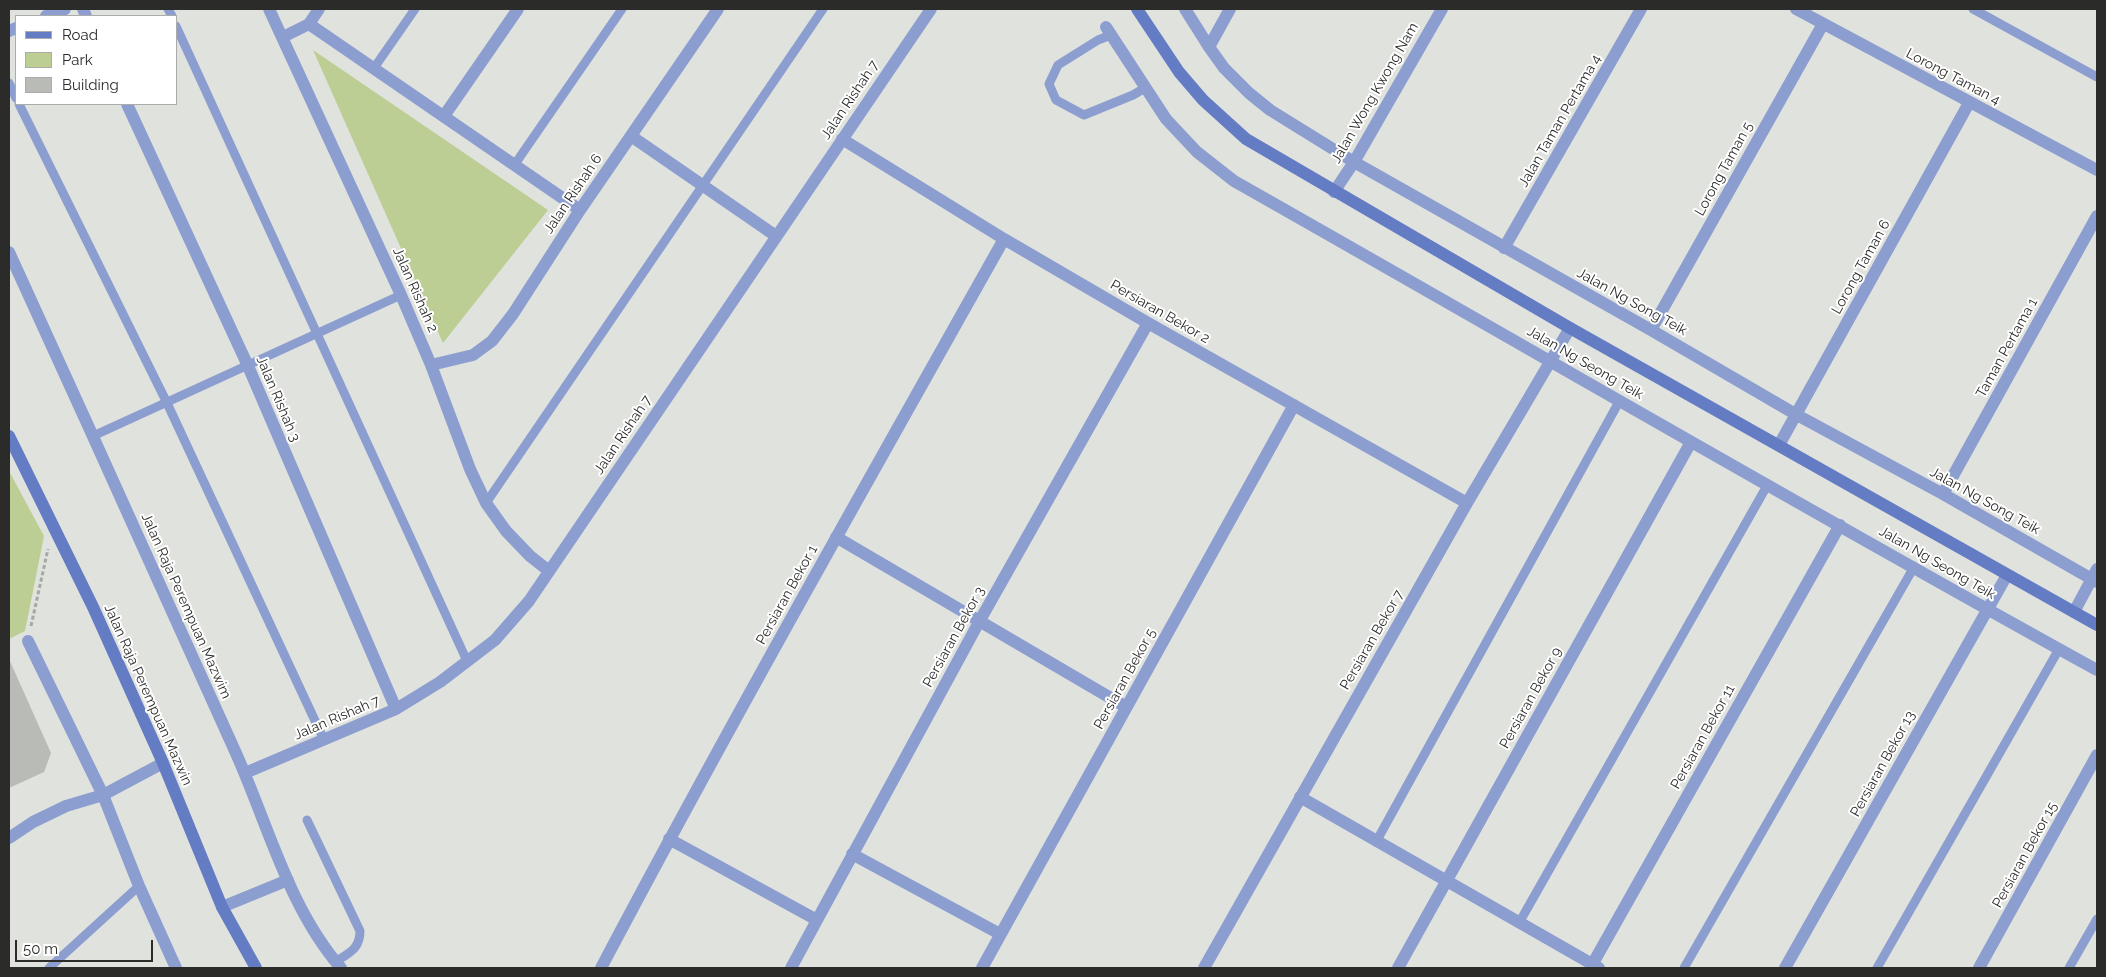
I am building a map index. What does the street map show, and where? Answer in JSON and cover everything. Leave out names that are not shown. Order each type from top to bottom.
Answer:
[{"type":"main road","name":"Jalan Ng Seong Teik","points":[[1137,9],[1179,72],[1203,100],[1246,138],[1334,192],[1570,328],[2097,625]]},
{"type":"main road","name":"Jalan Raja Perempuan Mazwin","points":[[9,436],[94,607],[163,763],[222,908],[256,968]]},
{"type":"street","points":[[49,15],[65,9]]},
{"type":"street","name":"Jalan Rishah 2","points":[[269,9],[401,295],[431,365],[470,469],[486,503],[512,538],[549,571]]},
{"type":"street","points":[[283,37],[309,24],[319,9]]},
{"type":"street","points":[[444,116],[518,9]]},
{"type":"street","name":"Jalan Rishah 6","points":[[431,365],[473,355],[492,341],[513,314],[580,210],[718,9]]},
{"type":"street","name":"Jalan Rishah 7","points":[[245,772],[396,708],[440,682],[495,640],[529,601],[931,9]]},
{"type":"street","name":"Jalan Ng Song Teik","points":[[1185,9],[1224,68],[1249,93],[1270,110],[1354,162],[1652,330],[1796,415],[2095,577]]},
{"type":"street","points":[[1209,47],[1230,9]]},
{"type":"street","name":"Jalan Wong Kwong Nam","points":[[1334,192],[1354,162],[1442,9]]},
{"type":"street","name":"Jalan Taman Pertama 4","points":[[1504,248],[1641,9]]},
{"type":"street","name":"Lorong Taman 4","points":[[1796,9],[2097,170]]},
{"type":"street","points":[[309,24],[580,210]]},
{"type":"street","name":"Lorong Taman 5","points":[[1652,330],[1823,24]]},
{"type":"street","name":"Jalan Ng Seong Teik","points":[[1108,31],[1172,126],[1197,152],[1234,181],[1691,442],[2097,670]]},
{"type":"street","name":"Lorong Taman 6","points":[[1779,445],[1969,103]]},
{"type":"street","name":"Jalan Rishah 3","points":[[127,105],[248,366],[396,708]]},
{"type":"street","points":[[631,136],[776,236]]},
{"type":"street","name":"Persiaran Bekor 2","points":[[842,139],[1148,323],[1467,503]]},
{"type":"street","name":"Taman Pertama 1","points":[[1943,494],[2097,216]]},
{"type":"street","name":"Persiaran Bekor 1","points":[[601,968],[836,537],[1004,238]]},
{"type":"street","name":"Jalan Raja Perempuan Mazwim","points":[[9,252],[245,772],[288,880],[312,929],[338,965]]},
{"type":"street","name":"Persiaran Bekor 3","points":[[791,968],[979,622],[1148,323]]},
{"type":"street","name":"Persiaran Bekor 7","points":[[1204,968],[1467,503],[1570,328]]},
{"type":"street","name":"Persiaran Bekor 5","points":[[982,968],[1294,405]]},
{"type":"street","name":"Persiaran Bekor 9","points":[[1398,968],[1691,442]]},
{"type":"street","name":"Persiaran Bekor 11","points":[[1595,966],[1840,525]]},
{"type":"street","points":[[836,537],[1126,707]]},
{"type":"street","name":"Persiaran Bekor 13","points":[[1785,968],[2007,575]]},
{"type":"street","points":[[2074,612],[2095,577]]},
{"type":"street","points":[[28,642],[103,795],[139,886],[176,968]]},
{"type":"street","name":"Persiaran Bekor 15","points":[[1979,968],[2097,756]]},
{"type":"street","points":[[9,838],[33,822],[66,806],[103,795],[163,763]]},
{"type":"street","points":[[1300,797],[1595,966]]},
{"type":"street","points":[[670,839],[817,920]]},
{"type":"street","points":[[852,854],[1000,934]]},
{"type":"street","points":[[222,908],[288,880]]},
{"type":"lane","points":[[374,68],[415,9]]},
{"type":"lane","points":[[515,164],[622,9]]},
{"type":"lane","points":[[486,503],[823,9]]},
{"type":"lane","points":[[1973,9],[2097,77]]},
{"type":"lane","points":[[178,30],[467,662]]},
{"type":"lane","points":[[1108,31],[1098,40],[1058,64],[1049,84],[1056,100],[1084,115],[1133,95],[1145,88]]},
{"type":"lane","points":[[9,83],[15,96]]},
{"type":"lane","points":[[19,105],[167,403],[324,740]]},
{"type":"lane","points":[[93,436],[401,295]]},
{"type":"lane","points":[[1376,842],[1620,400]]},
{"type":"lane","points":[[1519,923],[1768,484]]},
{"type":"lane","points":[[1684,968],[1914,568]]},
{"type":"lane","points":[[1877,968],[2059,649]]},
{"type":"lane","points":[[307,820],[360,932],[360,941],[355,949],[338,965]]},
{"type":"lane","points":[[49,968],[139,886]]},
{"type":"lane","points":[[2069,968],[2097,919]]},
{"type":"path","points":[[28,642],[53,525]]},
{"type":"green space","points":[[313,50],[548,210],[443,343]]},
{"type":"green space","points":[[9,471],[44,536],[25,631],[9,639]]},
{"type":"building","points":[[9,659],[51,753],[44,772],[9,788]]}]
